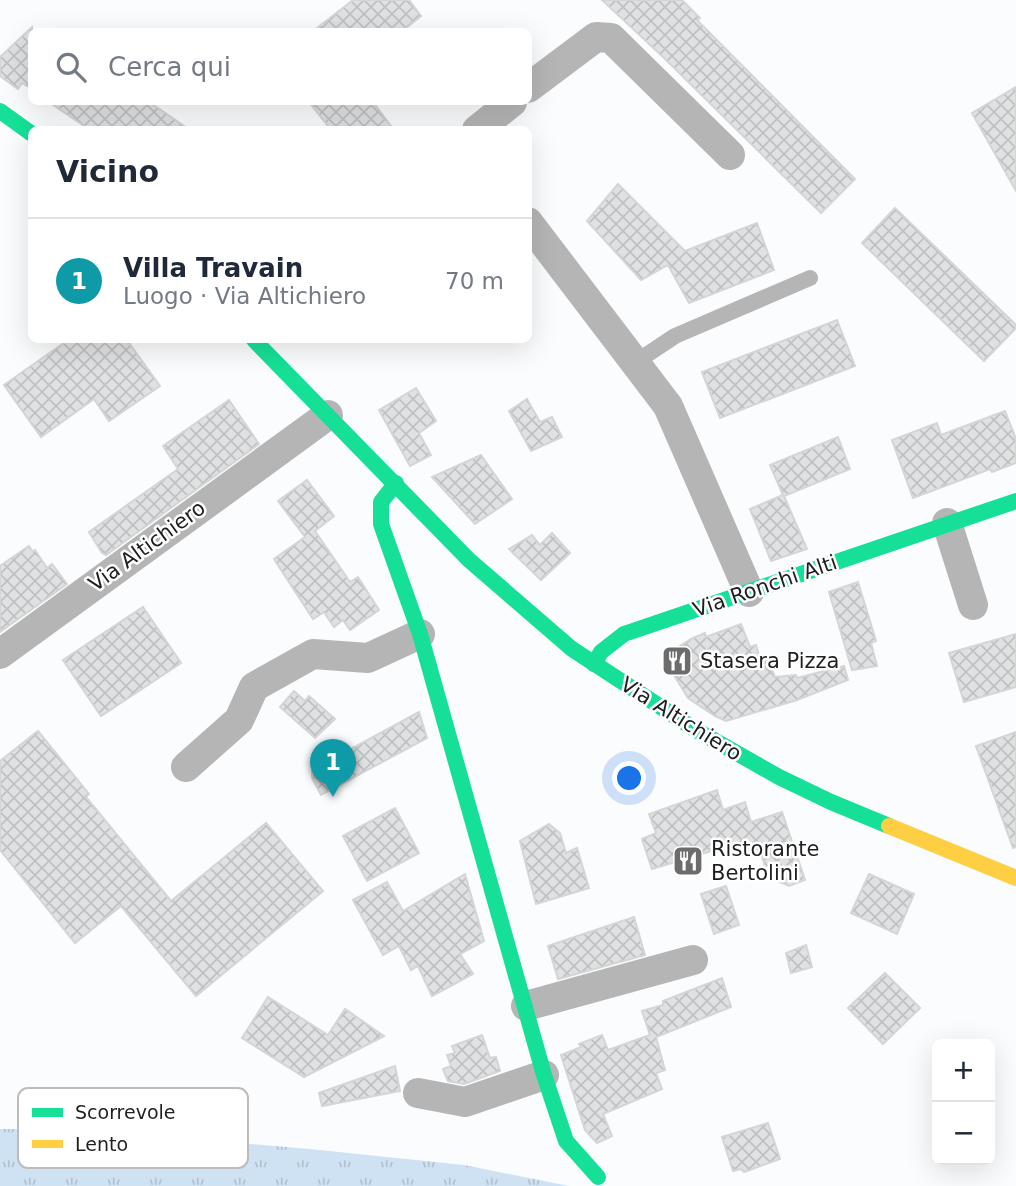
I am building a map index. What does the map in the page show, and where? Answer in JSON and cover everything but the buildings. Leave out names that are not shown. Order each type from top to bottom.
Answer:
[{"type":"street","points":[[532,85],[596,37],[611,38],[730,155]]},
{"type":"street","points":[[482,126],[508,105]]},
{"type":"street","points":[[0,111],[28,131]]},
{"type":"street","points":[[532,227],[636,362],[673,415],[749,592]]},
{"type":"street","name":"Via Altichiero","points":[[257,343],[469,560],[572,649],[696,730],[779,776],[831,802],[1016,878]]},
{"type":"street","name":"Via Altichiero","points":[[0,654],[328,415]]},
{"type":"street","points":[[396,483],[381,502],[381,524],[420,634],[544,1075],[566,1140],[598,1177]]},
{"type":"street","name":"Via Ronchi Alti","points":[[594,664],[601,652],[624,634],[1016,501]]},
{"type":"street","points":[[947,523],[973,606]]},
{"type":"street","points":[[186,767],[239,720],[254,687],[313,654],[368,658],[420,634]]},
{"type":"street","points":[[526,1006],[693,960]]},
{"type":"street","points":[[418,1093],[465,1102],[544,1075]]},
{"type":"lane","points":[[636,362],[675,335],[810,278]]},
{"type":"green space","points":[[0,1129],[18,1129],[18,1168],[248,1168],[248,1144],[464,1165],[569,1186],[0,1186]]},
{"type":"traffic: fast","points":[[0,111],[28,131]]},
{"type":"traffic: fast","points":[[257,343],[469,560],[572,649],[696,730],[779,777],[889,826]]},
{"type":"traffic: fast","points":[[396,483],[381,502],[381,524],[420,634],[544,1075],[566,1141],[598,1177]]},
{"type":"traffic: fast","points":[[594,664],[601,652],[624,634],[1016,501]]},
{"type":"traffic: slow","points":[[889,826],[1016,878]]},
{"type":"place","name":"Stasera Pizza","points":[[677,661]]},
{"type":"place","name":"Villa Travain","points":[[333,797]]},
{"type":"place","name":"Ristorante Bertolini","points":[[688,861]]}]
